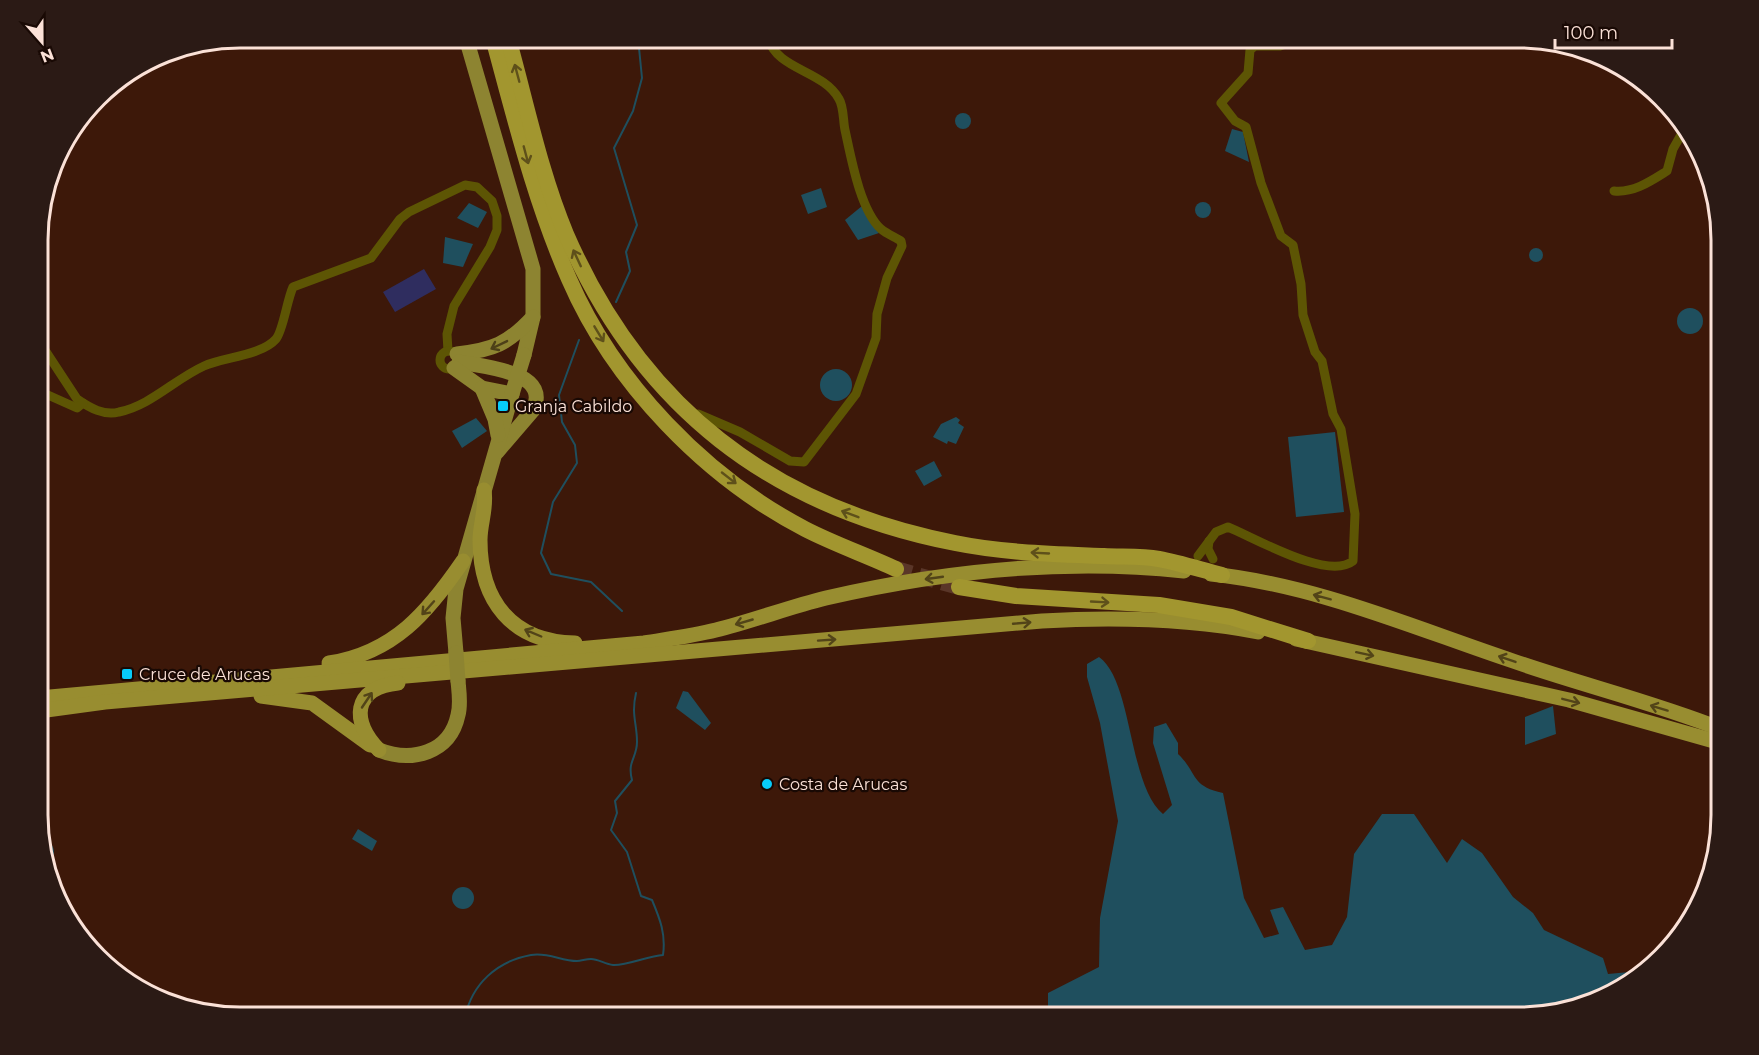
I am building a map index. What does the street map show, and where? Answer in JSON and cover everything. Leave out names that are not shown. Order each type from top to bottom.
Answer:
[{"type":"highway","points":[[496,48],[534,185],[552,237],[570,281],[610,352],[663,418],[703,458],[749,494],[805,528],[896,569]]},
{"type":"highway","points":[[511,48],[548,181],[565,232],[589,283],[626,343],[682,408],[735,453],[770,476],[821,503],[874,524],[956,544],[1031,553],[1159,559],[1361,608],[1562,678],[1711,726]]},
{"type":"highway","points":[[589,283],[654,369],[698,414],[733,436]]},
{"type":"highway","points":[[484,490],[486,513],[480,538],[482,558],[488,593],[497,608],[513,623],[534,634],[608,652]]},
{"type":"highway","points":[[263,677],[295,668],[342,661],[394,638],[430,608],[463,561]]},
{"type":"highway","points":[[48,710],[105,702],[608,652],[714,631],[824,599],[898,583],[1004,568],[1151,567],[1222,575]]},
{"type":"highway","points":[[959,587],[1016,596],[1159,605],[1231,617],[1308,641]]},
{"type":"highway","points":[[48,697],[263,677],[1101,618],[1182,620],[1308,641],[1569,700],[1711,740]]},
{"type":"highway","points":[[379,750],[368,738],[359,717],[364,700],[379,687],[389,684],[573,666],[608,652]]},
{"type":"highway","points":[[219,692],[289,698],[312,703],[361,741],[379,750]]},
{"type":"main road","points":[[379,750],[410,757],[435,749],[453,729],[458,716],[453,618],[463,561],[524,355],[533,317],[533,269],[469,48]]},
{"type":"main road","points":[[454,359],[502,344],[516,335],[533,317]]},
{"type":"main road","points":[[454,359],[482,388],[495,419],[499,438]]},
{"type":"main road","points":[[454,359],[526,378],[536,390],[537,402],[533,410],[495,454]]},
{"type":"main road","points":[[482,388],[512,394]]},
{"type":"street","points":[[733,436],[797,464],[804,462],[856,394],[876,338],[877,314],[887,278],[902,246],[901,241],[880,228],[867,207],[853,170],[840,101],[833,91],[805,70],[779,57],[771,48]]},
{"type":"street","points":[[1198,556],[1216,532],[1228,528],[1306,561],[1337,566],[1347,565],[1353,561],[1355,514],[1341,429],[1333,414],[1323,361],[1315,352],[1303,315],[1301,284],[1293,246],[1281,236],[1261,183],[1246,127],[1234,121],[1221,103],[1248,73],[1250,50],[1253,48]]},
{"type":"street","points":[[1614,191],[1624,192],[1645,185],[1667,171],[1673,148],[1680,136]]},
{"type":"street","points":[[48,354],[80,401],[105,413],[118,413],[132,408],[205,366],[230,360],[276,340],[293,287],[371,258],[400,219],[409,212],[465,185],[477,187],[492,201],[497,216],[497,230],[490,247],[454,306],[447,334],[454,359]]},
{"type":"street","points":[[48,395],[77,408],[80,401]]},
{"type":"street","points":[[1209,541],[1208,549],[1213,559]]},
{"type":"street","points":[[1655,723],[1676,735],[1711,747]]},
{"type":"shaded area","points":[[424,269],[436,289],[395,312],[383,292]]},
{"type":"water","points":[[960,113],[966,113],[971,121],[969,127],[960,129],[955,124],[955,118]]},
{"type":"water","points":[[1232,129],[1243,132],[1249,162],[1225,151]]},
{"type":"water","points":[[821,188],[827,207],[808,214],[801,195]]},
{"type":"water","points":[[1203,202],[1209,204],[1211,210],[1209,216],[1203,218],[1197,216],[1195,210],[1197,204]]},
{"type":"water","points":[[469,203],[487,212],[478,228],[457,218]]},
{"type":"water","points":[[862,206],[879,233],[858,240],[845,220]]},
{"type":"water","points":[[445,237],[473,244],[463,267],[443,263]]},
{"type":"water","points":[[1533,248],[1539,248],[1543,255],[1539,262],[1533,262],[1529,258],[1529,252]]},
{"type":"water","points":[[1690,308],[1699,312],[1703,321],[1699,330],[1690,334],[1681,330],[1677,321],[1681,312]]},
{"type":"water","points":[[836,369],[848,373],[852,385],[848,397],[836,401],[824,397],[820,385],[824,373]]},
{"type":"water","points":[[956,417],[960,420],[958,423],[964,427],[956,444],[948,441],[947,444],[933,437],[941,424]]},
{"type":"water","points":[[476,418],[487,431],[462,448],[452,431]]},
{"type":"water","points":[[1335,432],[1344,512],[1296,517],[1288,437]]},
{"type":"water","points":[[934,461],[942,476],[924,486],[915,471]]},
{"type":"water","points":[[1099,657],[1110,669],[1125,710],[1143,781],[1152,800],[1163,814],[1172,805],[1153,743],[1154,727],[1166,723],[1178,743],[1178,754],[1200,783],[1223,793],[1244,898],[1264,938],[1279,934],[1270,910],[1283,907],[1305,950],[1332,945],[1347,917],[1354,854],[1382,814],[1414,814],[1447,863],[1462,839],[1482,853],[1513,897],[1533,913],[1544,930],[1603,958],[1608,974],[1628,972],[1593,992],[1557,1003],[1532,1007],[1048,1007],[1048,993],[1099,967],[1100,918],[1118,821],[1100,723],[1087,677],[1087,664]]},
{"type":"water","points":[[683,691],[688,692],[711,723],[705,730],[676,708]]},
{"type":"water","points":[[1553,706],[1556,734],[1525,745],[1525,717]]},
{"type":"water","points":[[358,829],[377,841],[372,851],[352,839]]},
{"type":"water","points":[[463,887],[471,890],[474,898],[471,906],[463,909],[455,906],[452,898],[455,890]]},
{"type":"waterway","points":[[616,302],[630,271],[626,252],[637,225],[614,148],[633,111],[642,78],[639,48]]},
{"type":"waterway","points":[[579,340],[559,395],[562,422],[575,445],[577,463],[553,502],[541,553],[551,574],[591,582],[622,611]]},
{"type":"waterway","points":[[468,1007],[473,994],[488,976],[519,958],[543,955],[571,961],[594,959],[618,965],[663,955],[664,940],[658,914],[652,900],[641,896],[627,852],[611,830],[617,813],[615,801],[632,780],[631,764],[637,742],[634,713],[636,693]]},
{"type":"tunnel","points":[[896,569],[959,587]]},
{"type":"place","name":"Granja Cabildo","points":[[503,406]]},
{"type":"place","name":"Cruce de Arucas","points":[[127,674]]},
{"type":"place","name":"Costa de Arucas","points":[[767,784]]}]
